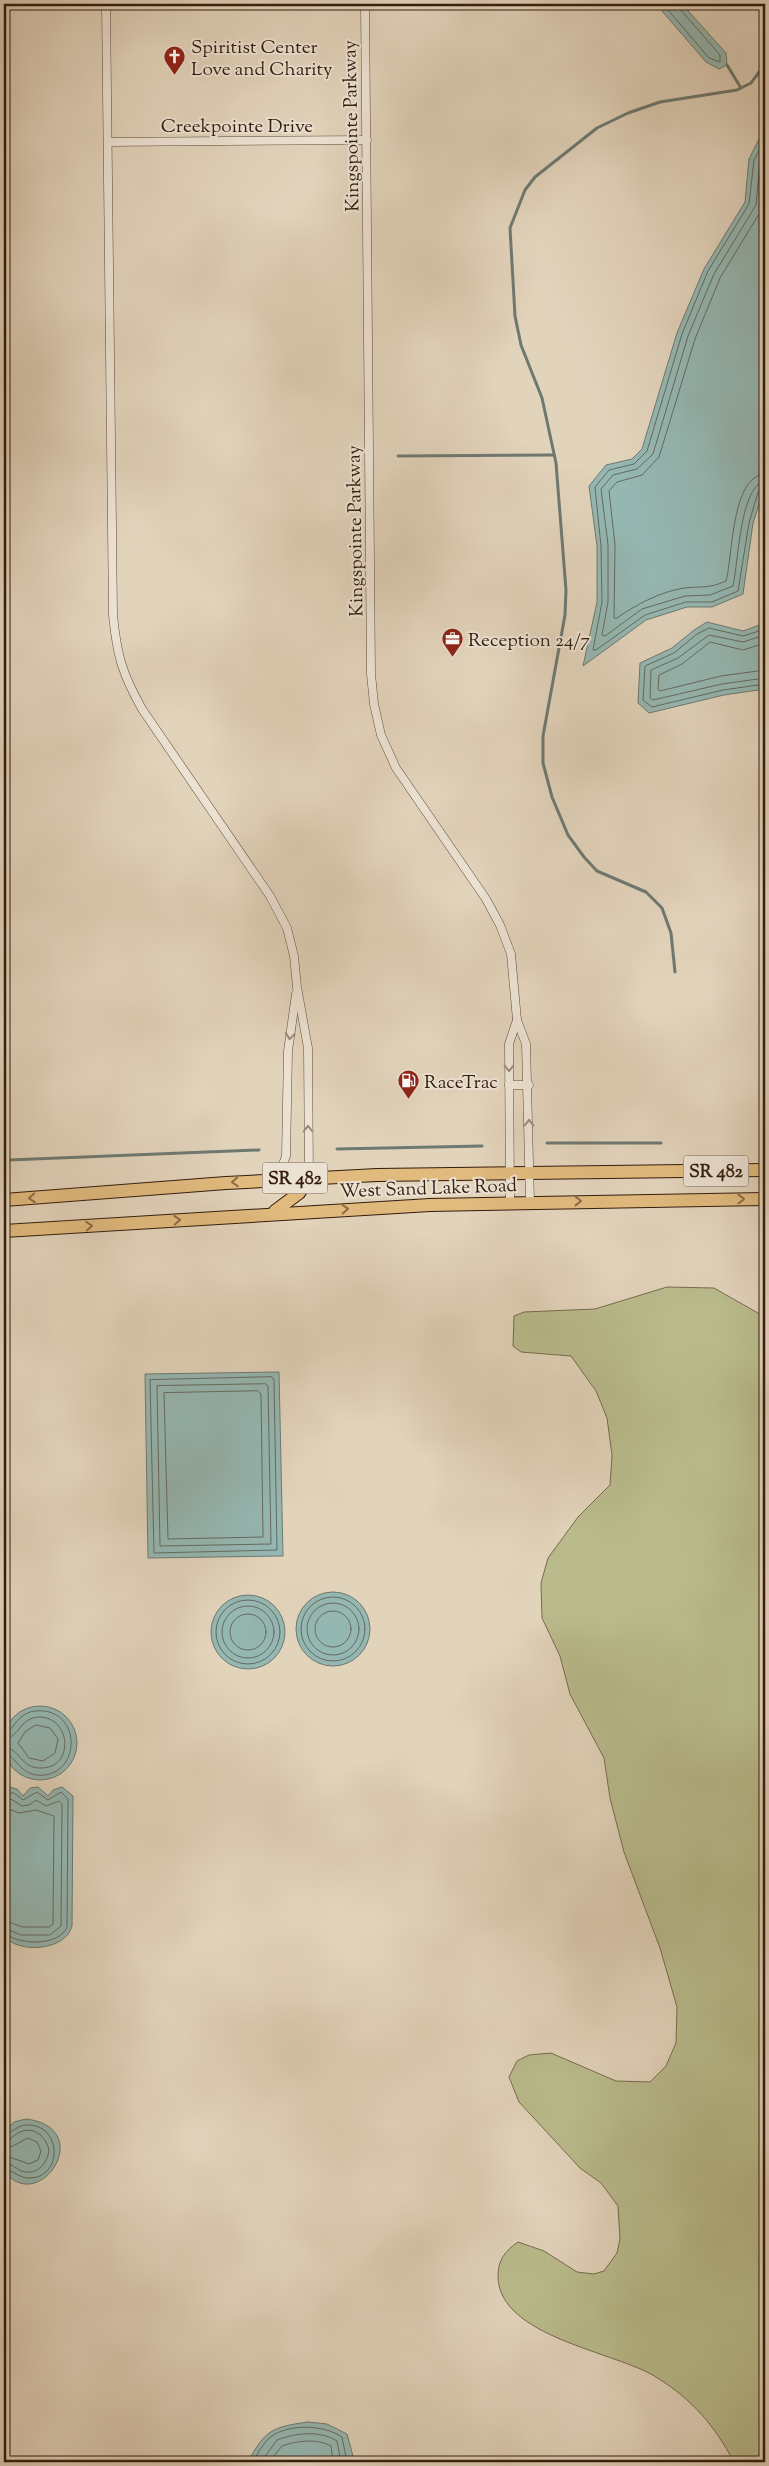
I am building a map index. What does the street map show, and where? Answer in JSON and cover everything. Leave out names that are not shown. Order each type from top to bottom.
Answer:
[{"type":"main road","name":"West Sand Lake Road","points":[[4,1200],[309,1178],[529,1172],[765,1170]]},
{"type":"main road","points":[[273,1213],[293,1199],[309,1178]]},
{"type":"main road","name":"West Sand Lake Road","points":[[4,1231],[273,1213],[510,1202],[765,1199]]},
{"type":"street","points":[[106,4],[113,615],[116,649],[125,679],[142,709],[270,896],[287,928],[294,956],[297,988],[308,1048],[309,1178]]},
{"type":"street","name":"Kingspointe Parkway","points":[[365,4],[371,665],[374,704],[381,735],[396,768],[486,900],[500,925],[512,954],[517,1020],[526,1044],[529,1085],[530,1202]]},
{"type":"street","name":"Creekpointe Drive","points":[[108,142],[367,140]]},
{"type":"street","points":[[270,1180],[282,1166],[286,1156],[288,1051],[297,988]]},
{"type":"street","name":"Kingspointe Parkway","points":[[510,1202],[509,1044],[517,1020]]},
{"type":"street","points":[[509,1085],[529,1085]]},
{"type":"green space","points":[[667,1287],[714,1288],[765,1317],[765,2462],[734,2462],[719,2436],[692,2404],[656,2377],[638,2368],[562,2340],[538,2328],[517,2314],[503,2297],[498,2276],[499,2265],[503,2256],[518,2242],[544,2251],[577,2272],[594,2274],[604,2271],[617,2253],[620,2239],[618,2206],[601,2183],[580,2168],[519,2102],[509,2077],[517,2061],[529,2055],[551,2053],[616,2081],[650,2082],[666,2066],[676,2043],[677,2007],[660,1948],[624,1852],[610,1798],[604,1758],[570,1694],[560,1656],[542,1618],[541,1583],[548,1558],[578,1517],[610,1485],[612,1455],[607,1418],[596,1391],[571,1356],[521,1352],[513,1346],[514,1316],[524,1312],[595,1309]]},
{"type":"water","points":[[656,4],[682,4],[726,53],[727,65],[719,69],[706,62]]},
{"type":"water","points":[[765,133],[765,486],[753,523],[743,594],[712,607],[687,607],[646,620],[583,666],[597,602],[597,546],[589,486],[606,465],[632,459],[642,449],[677,333],[704,269],[745,202],[749,159],[761,135]]},
{"type":"water","points":[[707,622],[743,631],[765,623],[765,689],[724,695],[649,713],[638,703],[640,663],[672,648]]},
{"type":"water","points":[[279,1372],[283,1556],[148,1558],[145,1374]]},
{"type":"water","points":[[333,1592],[354,1598],[364,1608],[370,1629],[364,1650],[354,1660],[333,1666],[312,1660],[302,1650],[296,1629],[302,1608],[312,1598]]},
{"type":"water","points":[[248,1595],[269,1601],[279,1611],[285,1632],[279,1653],[269,1663],[248,1669],[227,1663],[217,1653],[211,1632],[217,1611],[227,1601]]},
{"type":"water","points":[[40,1706],[61,1712],[71,1722],[77,1743],[71,1764],[61,1774],[40,1780],[19,1774],[9,1764],[3,1743],[9,1722],[19,1712]]},
{"type":"water","points":[[9,1787],[17,1789],[23,1796],[30,1788],[38,1787],[48,1796],[53,1790],[62,1787],[73,1796],[72,1926],[68,1934],[61,1941],[52,1945],[41,1947],[20,1946],[4,1936],[4,1789]]},
{"type":"water","points":[[26,2119],[47,2126],[58,2137],[60,2152],[55,2166],[45,2177],[32,2184],[18,2182],[4,2171],[4,2131],[14,2122]]},
{"type":"water","points":[[308,2422],[327,2424],[347,2434],[353,2456],[352,2462],[248,2462],[259,2443],[271,2432],[278,2428]]},
{"type":"waterway","points":[[675,972],[671,933],[662,908],[646,892],[597,871],[584,857],[568,835],[552,797],[543,763],[543,736],[565,615],[566,590],[556,463],[542,398],[521,345],[515,316],[510,228],[525,190],[535,177],[597,128],[628,113],[660,102],[737,90],[751,83],[765,64]]},
{"type":"waterway","points":[[727,65],[741,88]]},
{"type":"waterway","points":[[398,456],[554,455]]},
{"type":"waterway","points":[[547,1143],[661,1143]]},
{"type":"waterway","points":[[337,1149],[482,1146]]},
{"type":"waterway","points":[[9,1160],[259,1150]]},
{"type":"place","name":"Spiritist Center Love and Charity","points":[[175,76]]},
{"type":"place","name":"Reception 24/7","points":[[452,658]]},
{"type":"place","name":"RaceTrac","points":[[408,1100]]}]
